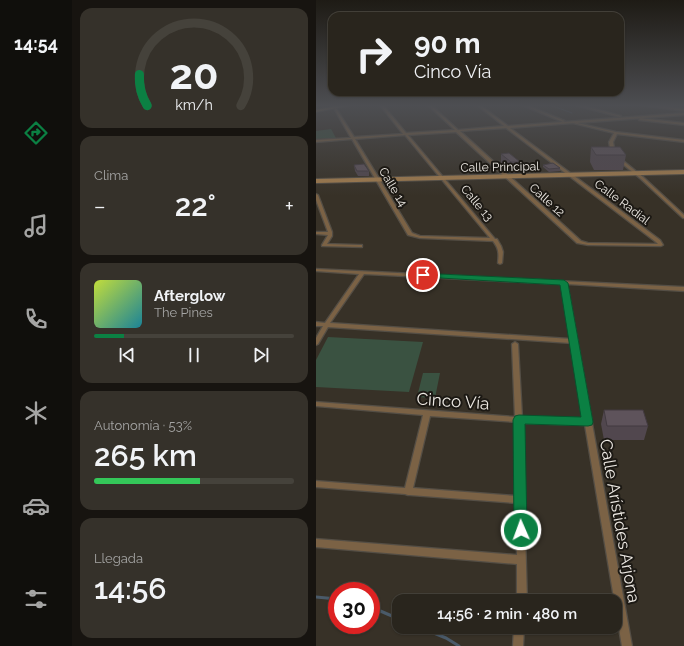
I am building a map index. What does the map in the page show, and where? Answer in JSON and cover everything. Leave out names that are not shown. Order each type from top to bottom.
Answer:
[{"type":"street","name":"Calle 14","points":[[350,135],[413,236],[495,240]]},
{"type":"street","points":[[316,141],[390,135]]},
{"type":"street","name":"Calle 13","points":[[406,135],[495,240],[500,248],[500,263]]},
{"type":"street","name":"Calle 12","points":[[463,135],[576,240],[583,243]]},
{"type":"street","name":"Calle Radial","points":[[517,135],[658,241],[661,245],[583,243]]},
{"type":"street","points":[[615,135],[611,142],[613,153],[684,217]]},
{"type":"street","points":[[634,135],[684,141]]},
{"type":"street","name":"Calle Principal","points":[[316,181],[684,172]]},
{"type":"street","points":[[316,196],[330,234],[324,245],[360,246]]},
{"type":"street","points":[[316,233],[330,234]]},
{"type":"street","points":[[316,270],[682,289],[684,296]]},
{"type":"street","points":[[316,344],[324,328],[363,272]]},
{"type":"street","name":"Calle Arístides Arjona","points":[[564,283],[627,646]]},
{"type":"street","points":[[316,324],[324,328],[573,341]]},
{"type":"street","points":[[515,344],[519,420],[522,594]]},
{"type":"street","name":"Cinco Vía","points":[[316,404],[519,420],[588,422]]},
{"type":"street","points":[[408,492],[427,413]]},
{"type":"street","points":[[316,484],[520,500]]},
{"type":"street","points":[[316,544],[522,560]]},
{"type":"street","points":[[518,646],[519,634]]},
{"type":"green space","points":[[316,135],[334,135],[336,138],[316,139]]},
{"type":"green space","points":[[328,337],[423,342],[409,392],[316,387],[316,360]]},
{"type":"green space","points":[[423,373],[440,373],[435,398],[417,397]]},
{"type":"building","points":[[591,147],[620,147],[626,155],[596,155]]},
{"type":"building","points":[[509,153],[520,162],[511,162],[501,154]]},
{"type":"building","points":[[553,163],[560,168],[549,169],[543,165]]},
{"type":"building","points":[[364,164],[369,171],[357,171],[354,165]]},
{"type":"building","points":[[604,410],[643,410],[648,426],[607,426]]},
{"type":"waterway","points":[[316,597],[328,598]]},
{"type":"waterway","points":[[380,611],[392,616]]},
{"type":"waterway","points":[[436,634],[459,646]]},
{"type":"route","points":[[423,275],[564,283],[588,422],[519,420],[521,530]]}]
